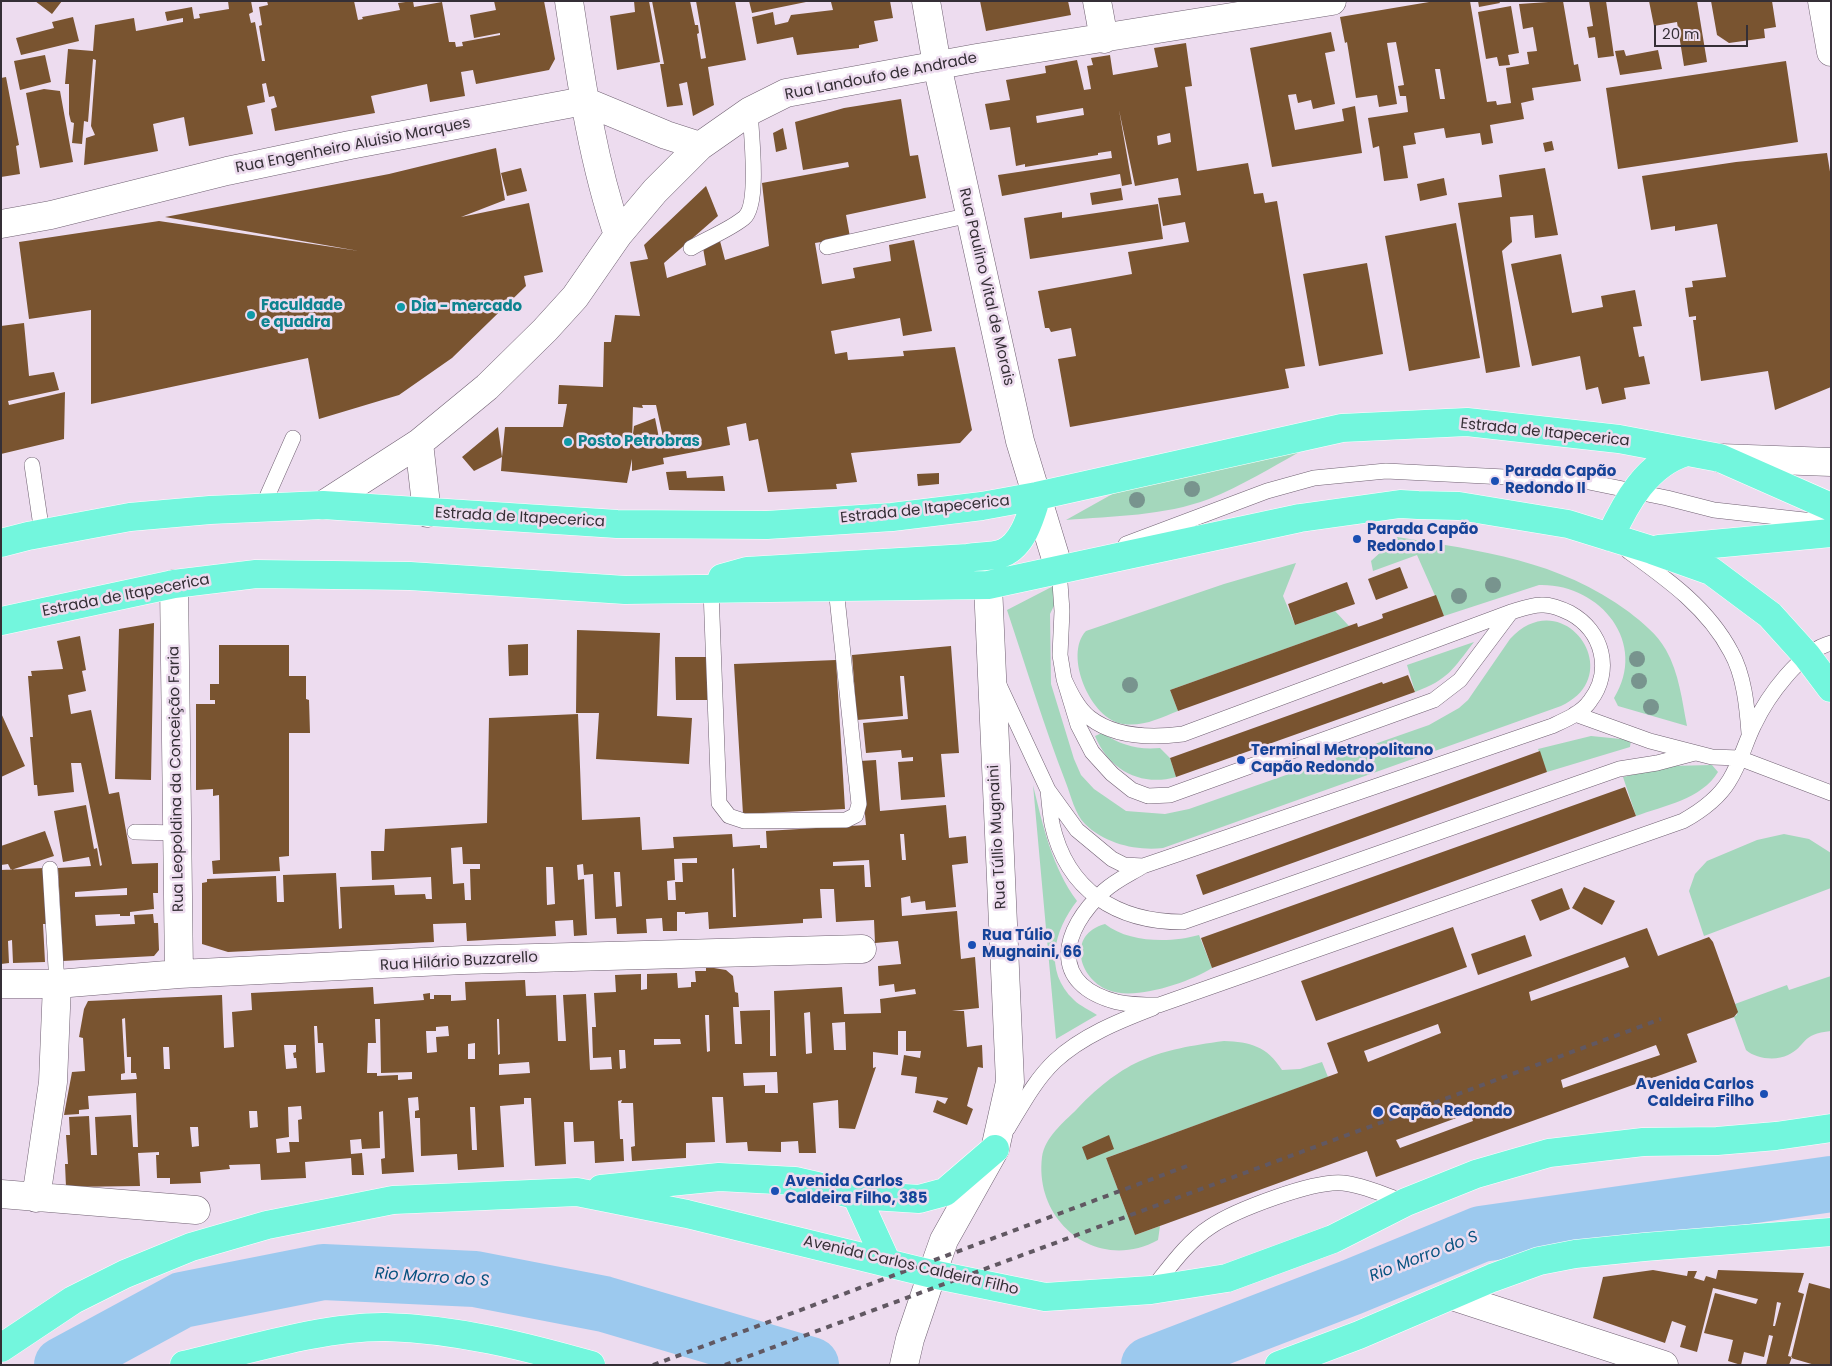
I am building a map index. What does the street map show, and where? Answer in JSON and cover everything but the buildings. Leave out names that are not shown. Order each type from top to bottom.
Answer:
[{"type":"main road","name":"Estrada de Itapecerica","points":[[1,543],[42,533],[130,517],[323,506],[617,524],[766,525],[892,517],[982,506],[1038,496],[1342,428],[1467,422],[1619,439],[1720,458],[1831,507]]},
{"type":"main road","points":[[1610,537],[1619,516],[1635,491],[1663,462],[1672,456],[1686,452]]},
{"type":"main road","points":[[678,590],[747,571],[968,558],[1004,553],[1026,529],[1038,496]]},
{"type":"main road","name":"Estrada de Itapecerica","points":[[1,621],[174,584],[256,574],[410,576],[625,590],[988,585],[1300,518],[1400,504],[1459,506],[1568,524],[1652,550],[1711,571],[1770,615],[1807,656],[1831,688]]},
{"type":"main road","points":[[1652,550],[1831,533]]},
{"type":"main road","name":"Avenida Carlos Caldeira Filho","points":[[1,1348],[73,1300],[125,1274],[191,1247],[267,1225],[393,1200],[577,1192],[688,1214],[932,1274],[1045,1297],[1151,1290],[1227,1278],[1333,1239],[1406,1202],[1476,1174],[1549,1153],[1643,1142],[1717,1141],[1776,1136],[1831,1128]]},
{"type":"main road","points":[[577,1192],[719,1178],[795,1181],[856,1195],[930,1198],[945,1192],[994,1149]]},
{"type":"main road","points":[[856,1195],[887,1262]]},
{"type":"main road","points":[[1279,1365],[1452,1296],[1492,1278],[1539,1261],[1575,1254],[1644,1247],[1831,1232]]},
{"type":"main road","points":[[184,1365],[329,1332],[385,1327],[450,1333],[527,1347],[591,1365]]},
{"type":"street","points":[[569,1],[584,102],[603,193],[618,234]]},
{"type":"street","name":"Rua Paulino Vital de Morais","points":[[926,1],[937,65],[1020,442],[1038,496],[1058,569]]},
{"type":"street","points":[[1097,1],[1104,39]]},
{"type":"street","name":"Rua Landoufo de Andrade","points":[[323,506],[419,443],[487,387],[545,330],[575,297],[618,234],[655,192],[700,146],[750,112],[786,93],[937,65],[1332,1]]},
{"type":"street","points":[[1822,1],[1831,52]]},
{"type":"street","points":[[584,102],[666,135],[700,146]]},
{"type":"street","name":"Rua Engenheiro Aluisio Marques","points":[[1,224],[51,215],[227,171],[350,145],[584,102]]},
{"type":"street","points":[[419,443],[427,513]]},
{"type":"street","points":[[1720,458],[1831,462]]},
{"type":"street","name":"Rua Leopoldina da Conceição Faria","points":[[174,584],[179,974]]},
{"type":"street","name":"Rua Túllio Mugnaini","points":[[904,1365],[910,1339],[944,1240],[994,1149],[1010,1082],[988,585]]},
{"type":"street","name":"Rua Hilário Buzzarello","points":[[1,984],[57,984],[179,974],[463,960],[862,949]]},
{"type":"street","points":[[36,1198],[53,1082],[57,984]]},
{"type":"street","points":[[1,1194],[196,1210]]},
{"type":"street","points":[[1452,1296],[1664,1365]]},
{"type":"lane","points":[[690,248],[746,217],[752,204],[753,168],[750,112]]},
{"type":"lane","points":[[826,247],[970,215]]},
{"type":"lane","points":[[262,508],[293,438]]},
{"type":"lane","points":[[32,465],[42,533]]},
{"type":"lane","name":"Estrada de Itapecerica","points":[[1058,569],[1268,491],[1314,478],[1386,471],[1480,474],[1584,482],[1635,491],[1714,510],[1831,523]]},
{"type":"lane","points":[[1610,537],[1673,583],[1702,612],[1727,645],[1740,674],[1750,735]]},
{"type":"lane","points":[[1058,569],[1062,611],[1060,655],[1064,679],[1078,725],[1092,752],[1112,774],[1132,790],[1148,796],[1170,795],[1434,700],[1460,680],[1511,612]]},
{"type":"lane","points":[[711,590],[720,803],[729,816],[744,821],[846,820],[856,815],[859,804],[836,588]]},
{"type":"lane","points":[[1064,679],[1074,698],[1088,717],[1108,728],[1133,735],[1157,737],[1183,734],[1511,612],[1541,605],[1559,608],[1582,619],[1592,631],[1600,646],[1604,664],[1601,680],[1590,702],[1575,714],[1552,726],[1143,866],[1116,882],[1081,917],[1070,937],[1067,952],[1072,972],[1081,983],[1097,994],[1117,1002],[1159,1005]]},
{"type":"lane","points":[[994,1149],[1024,1101],[1055,1061],[1103,1030],[1159,1005],[1683,821],[1703,810],[1729,781],[1750,735],[1778,686],[1807,656],[1823,645],[1831,643]]},
{"type":"lane","points":[[991,668],[1048,790],[1077,830],[1092,844],[1124,865],[1143,866]]},
{"type":"lane","points":[[1575,714],[1650,741],[1712,758],[1739,758],[1831,793]]},
{"type":"lane","points":[[1048,790],[1052,823],[1059,848],[1073,874],[1111,908],[1133,916],[1159,922],[1183,922],[1619,769],[1657,763],[1695,753]]},
{"type":"lane","points":[[135,832],[177,833]]},
{"type":"lane","points":[[50,869],[57,984]]},
{"type":"lane","points":[[1151,1290],[1208,1227],[1230,1215],[1272,1200],[1316,1185],[1343,1183],[1406,1202]]},
{"type":"green space","points":[[1301,451],[1233,488],[1192,505],[1156,512],[1066,520],[1116,492]]},
{"type":"green space","points":[[1397,537],[1459,547],[1518,560],[1575,580],[1602,594],[1639,620],[1662,644],[1677,677],[1687,726],[1618,706],[1614,698],[1623,677],[1625,656],[1621,637],[1612,620],[1598,605],[1581,594],[1561,587],[1539,585],[1444,616],[1417,555],[1373,571],[1371,561]]},
{"type":"green space","points":[[1296,563],[1283,596],[1295,625],[1335,611],[1349,626],[1170,690],[1178,711],[1151,721],[1130,725],[1111,720],[1100,711],[1091,699],[1079,670],[1078,655],[1080,642],[1086,631],[1224,584]]},
{"type":"green space","points":[[1067,579],[1050,614],[1051,684],[1074,759],[1081,775],[1094,789],[1126,811],[1165,814],[1189,809],[1429,725],[1459,708],[1468,700],[1510,639],[1530,624],[1550,621],[1568,627],[1581,639],[1589,656],[1590,674],[1581,692],[1561,706],[1163,848],[1132,847],[1102,837],[1085,824],[1079,815],[1050,740],[1007,610]]},
{"type":"green space","points":[[1474,642],[1449,673],[1435,683],[1415,692],[1407,665]]},
{"type":"green space","points":[[1102,733],[1130,746],[1160,748],[1170,758],[1176,777],[1151,780],[1128,773],[1118,767],[1101,748],[1095,736]]},
{"type":"green space","points":[[1591,736],[1631,740],[1630,747],[1547,772],[1538,749]]},
{"type":"green space","points":[[1712,765],[1718,772],[1702,789],[1670,805],[1636,816],[1623,777],[1670,766]]},
{"type":"green space","points":[[1033,785],[1049,846],[1068,888],[1077,901],[1062,925],[1058,937],[1055,950],[1055,964],[1058,976],[1064,989],[1074,1000],[1097,1015],[1056,1039]]},
{"type":"green space","points":[[1784,834],[1809,839],[1831,853],[1831,888],[1704,936],[1689,891],[1695,874],[1707,861],[1757,840]]},
{"type":"green space","points":[[1105,924],[1126,935],[1150,940],[1188,938],[1199,935],[1212,968],[1202,974],[1161,989],[1132,993],[1119,993],[1108,990],[1090,976],[1081,956],[1081,946],[1085,937],[1093,929]]},
{"type":"green space","points":[[1831,976],[1831,1031],[1814,1035],[1794,1052],[1783,1057],[1761,1057],[1746,1050],[1734,1017],[1737,1015],[1735,1004],[1787,985],[1789,990]]},
{"type":"green space","points":[[1224,1041],[1250,1044],[1257,1047],[1270,1055],[1282,1070],[1300,1069],[1322,1062],[1328,1077],[1106,1158],[1135,1235],[1160,1226],[1158,1240],[1135,1249],[1113,1250],[1093,1246],[1075,1236],[1059,1221],[1048,1202],[1042,1181],[1042,1157],[1051,1137],[1094,1092],[1127,1068],[1161,1053],[1200,1044]]},
{"type":"waterway","name":"Rio Morro do S","points":[[1149,1365],[1352,1287],[1481,1234],[1831,1184]]},
{"type":"waterway","name":"Rio Morro do S","points":[[62,1365],[182,1300],[323,1272],[475,1279],[604,1304],[811,1365]]},
{"type":"railway","points":[[725,1365],[1661,1019]]},
{"type":"railway","points":[[653,1365],[1187,1166]]},
{"type":"place","name":"Dia - mercado","points":[[401,307]]},
{"type":"place","name":"Faculdade e quadra","points":[[251,315]]},
{"type":"place","name":"Posto Petrobras","points":[[568,442]]},
{"type":"place","name":"Parada Capão Redondo II","points":[[1495,481]]},
{"type":"place","name":"Parada Capão Redondo I","points":[[1357,539]]},
{"type":"place","name":"Terminal Metropolitano Capão Redondo","points":[[1241,760]]},
{"type":"place","name":"Rua Túlio Mugnaini, 66","points":[[972,945]]},
{"type":"place","name":"Avenida Carlos Caldeira Filho","points":[[1764,1094]]},
{"type":"place","name":"Capão Redondo","points":[[1378,1112]]},
{"type":"place","name":"Avenida Carlos Caldeira Filho, 385","points":[[775,1191]]}]
